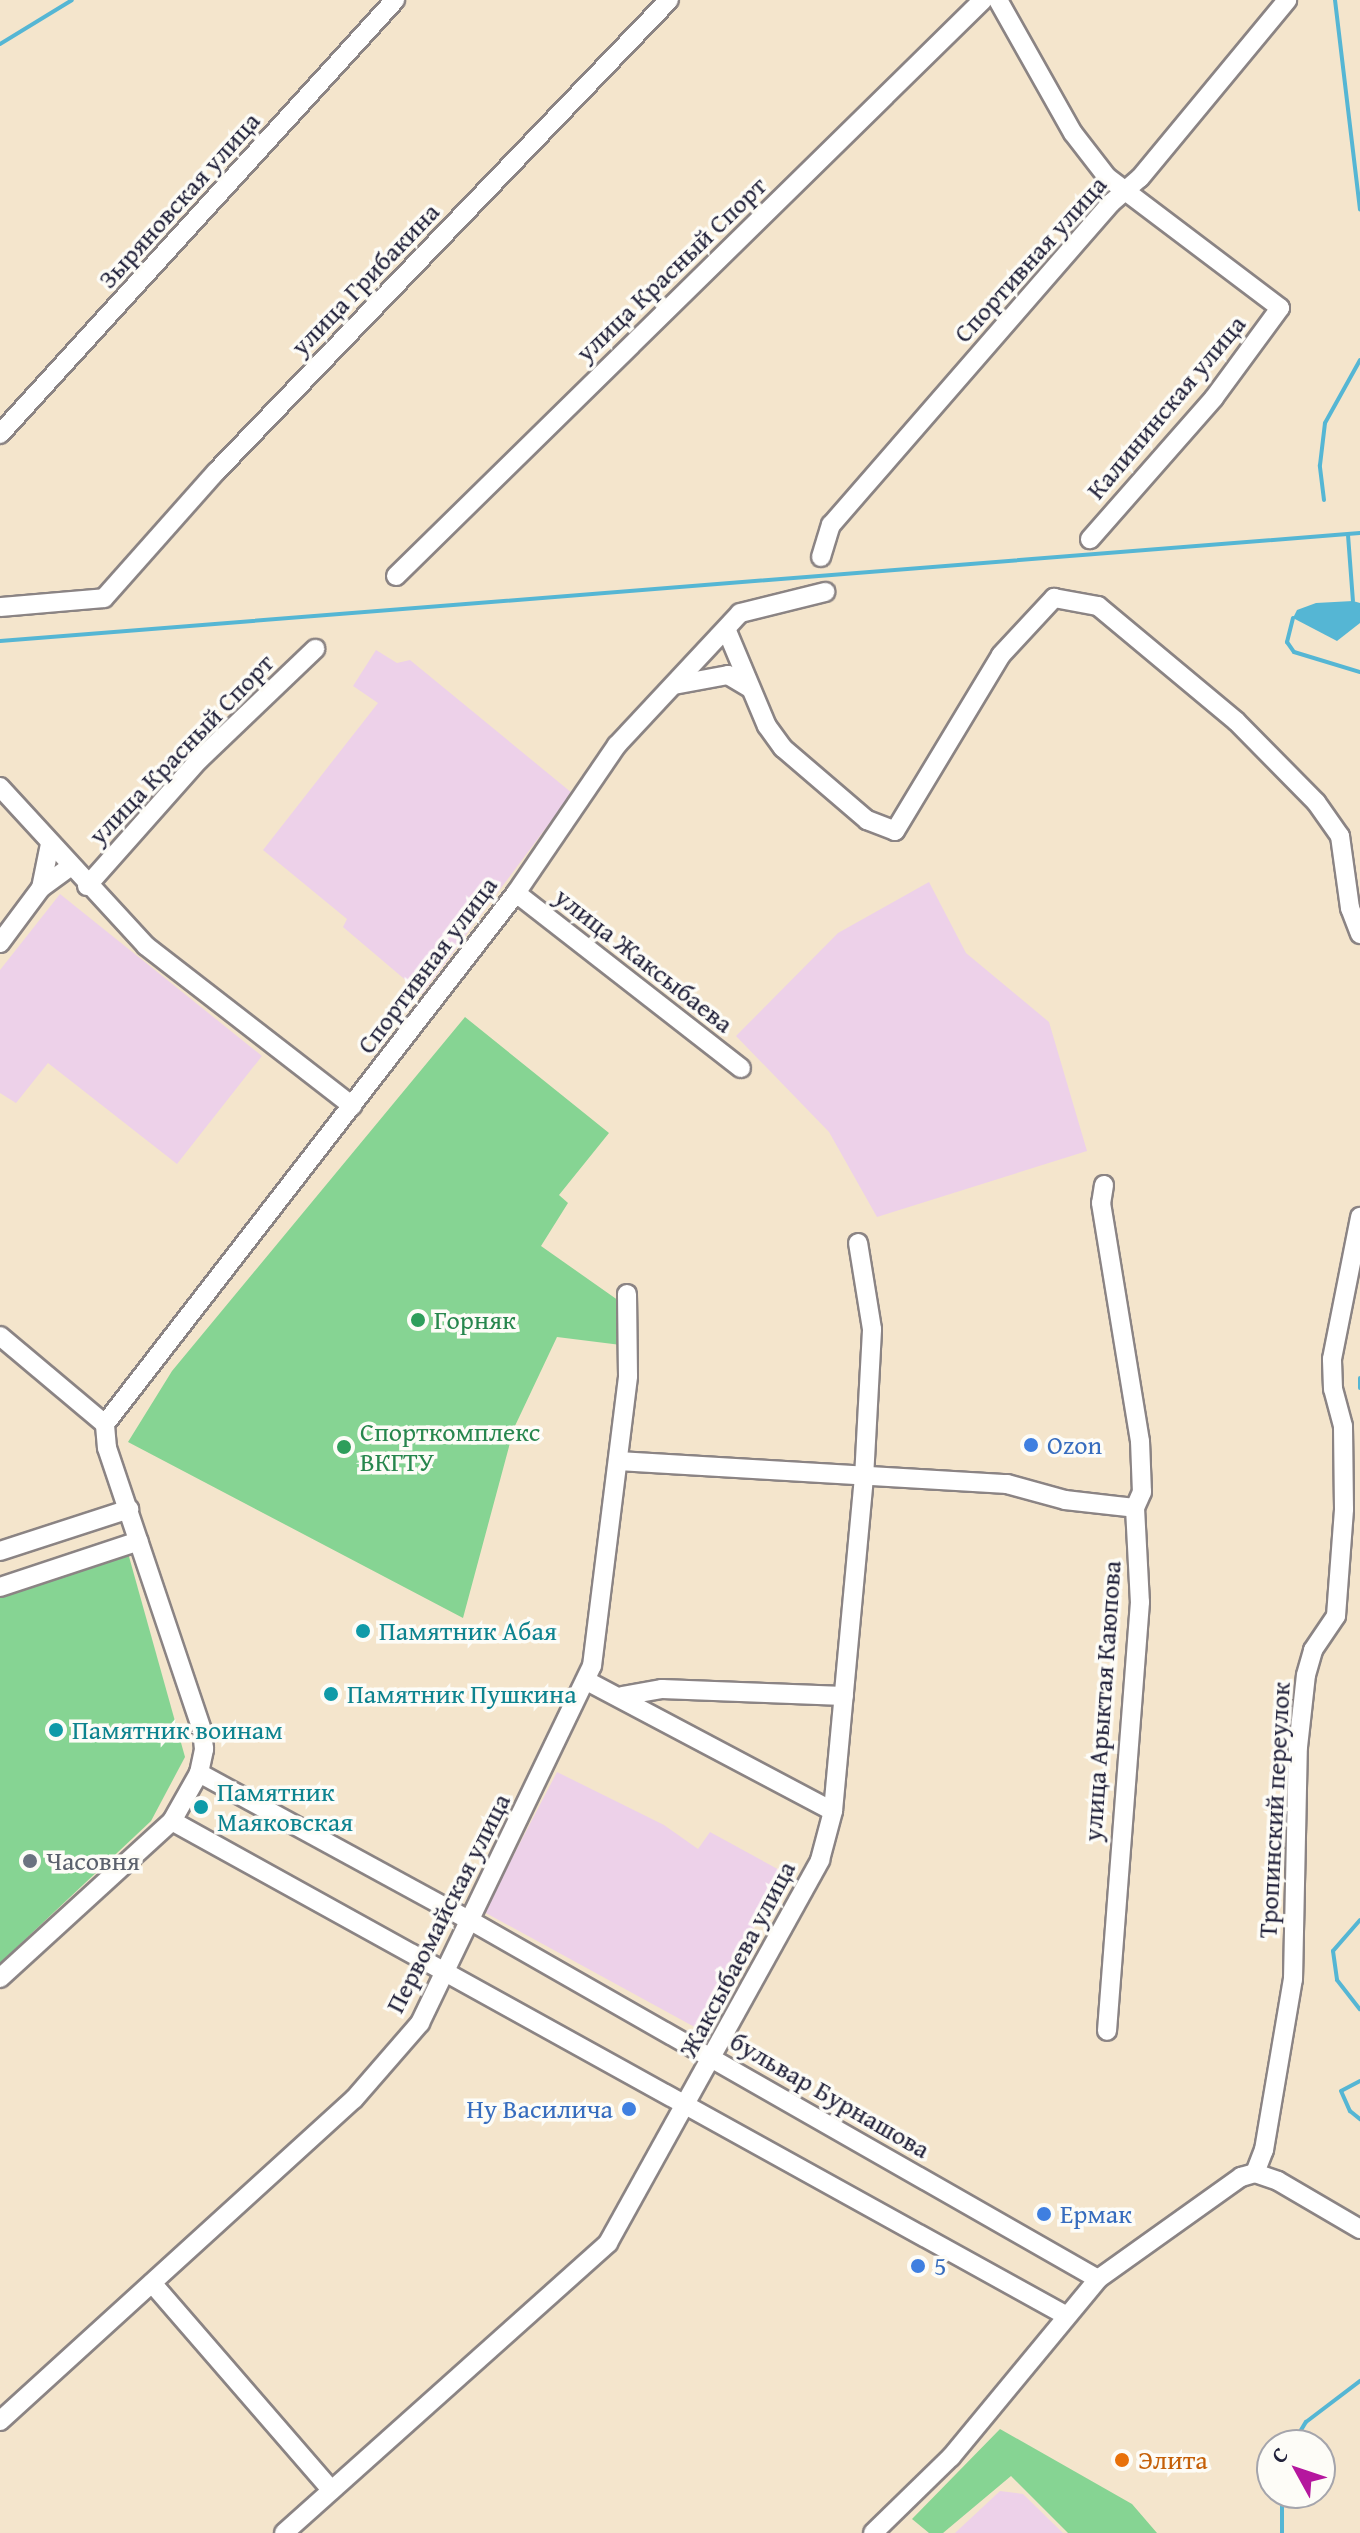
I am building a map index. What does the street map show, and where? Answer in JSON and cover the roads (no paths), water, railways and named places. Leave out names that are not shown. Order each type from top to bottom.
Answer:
[{"type":"street","name":"Зыряновская улица","points":[[0,434],[395,0]]},
{"type":"street","name":"улица Грибакина","points":[[0,607],[104,598],[223,464],[669,0]]},
{"type":"street","name":"улица Красный Спорт","points":[[396,576],[983,0]]},
{"type":"street","points":[[998,0],[1073,133],[1107,177],[1125,190]]},
{"type":"street","name":"Спортивная улица","points":[[821,557],[831,525],[1287,0]]},
{"type":"street","name":"Калининская улица","points":[[1090,539],[1214,398],[1280,308],[1125,190]]},
{"type":"street","name":"Спортивная улица","points":[[105,1424],[516,893],[602,764],[748,608],[825,592]]},
{"type":"street","points":[[727,631],[750,688],[783,748],[867,820],[895,831],[993,666],[1054,598],[1098,606],[1236,721],[1316,802],[1340,836],[1350,908],[1360,934]]},
{"type":"street","name":"улица Красный Спорт","points":[[87,886],[199,760],[315,649]]},
{"type":"street","points":[[673,685],[728,675],[750,688]]},
{"type":"street","points":[[0,787],[87,886],[146,946],[352,1106]]},
{"type":"street","points":[[41,888],[50,844]]},
{"type":"street","points":[[0,943],[41,888],[70,867]]},
{"type":"street","name":"улица Жаксыбаева","points":[[516,893],[741,1068]]},
{"type":"street","name":"улица Арыктая Каюпова","points":[[1104,1185],[1101,1203],[1140,1441],[1142,1492],[1135,1508],[1140,1602],[1107,2031]]},
{"type":"street","name":"Тропинский переулок","points":[[1255,2173],[1264,2150],[1293,1979],[1298,1747],[1306,1675],[1313,1650],[1336,1616],[1343,1454],[1332,1359],[1360,1217]]},
{"type":"street","name":"Жаксыбаева улица","points":[[284,2533],[548,2302],[608,2243],[688,2105],[820,1860],[833,1811],[864,1478],[872,1329],[858,1243]]},
{"type":"street","name":"Первомайская улица","points":[[0,2421],[354,2099],[404,2045],[471,1921],[587,1681],[628,1376],[627,1294]]},
{"type":"street","points":[[0,1336],[105,1424],[139,1541],[202,1730],[199,1773],[172,1821],[0,1978]]},
{"type":"street","points":[[618,1461],[864,1478],[1007,1484],[1065,1500],[1135,1508]]},
{"type":"street","points":[[0,1551],[129,1509]]},
{"type":"street","points":[[0,1587],[139,1541]]},
{"type":"street","points":[[587,1681],[622,1696],[833,1811]]},
{"type":"street","points":[[622,1696],[662,1689],[844,1696]]},
{"type":"street","name":"бульвар Бурнашова","points":[[199,1773],[471,1921],[1098,2279]]},
{"type":"street","points":[[172,1821],[1065,2315]]},
{"type":"street","points":[[873,2533],[969,2437],[1065,2315],[1098,2279],[1241,2177],[1255,2173],[1360,2229]]},
{"type":"street","points":[[152,2283],[331,2490]]},
{"type":"water","points":[[1316,603],[1360,603],[1360,623],[1337,641],[1293,618],[1297,610]]},
{"type":"waterway","points":[[0,44],[72,0]]},
{"type":"waterway","points":[[1335,0],[1360,210]]},
{"type":"waterway","points":[[1324,500],[1320,465],[1325,423],[1360,360]]},
{"type":"waterway","points":[[0,641],[1360,533]]},
{"type":"waterway","points":[[1348,535],[1353,601]]},
{"type":"waterway","points":[[1293,618],[1287,642],[1294,652],[1360,672]]},
{"type":"waterway","points":[[1360,1378],[1360,1388]]},
{"type":"waterway","points":[[1360,1920],[1333,1951],[1337,1980],[1360,2009]]},
{"type":"waterway","points":[[1360,2081],[1341,2091],[1350,2111],[1360,2119]]},
{"type":"waterway","points":[[1302,2429],[1306,2422],[1360,2381]]},
{"type":"waterway","points":[[1282,2509],[1282,2533]]},
{"type":"place","name":"Горняк","points":[[418,1320]]},
{"type":"place","name":"Ozon","points":[[1031,1445]]},
{"type":"place","name":"Спорткомплекс ВКГТУ","points":[[344,1447]]},
{"type":"place","name":"Памятник Абая","points":[[363,1631]]},
{"type":"place","name":"Памятник Пушкина","points":[[331,1694]]},
{"type":"place","name":"Памятник воинам","points":[[56,1730]]},
{"type":"place","name":"Памятник Маяковская","points":[[201,1807]]},
{"type":"place","name":"Часовня","points":[[30,1861]]},
{"type":"place","name":"Ну Василича","points":[[629,2109]]},
{"type":"place","name":"Ермак","points":[[1044,2214]]},
{"type":"place","name":"5","points":[[918,2266]]},
{"type":"place","name":"Элита","points":[[1122,2460]]}]
